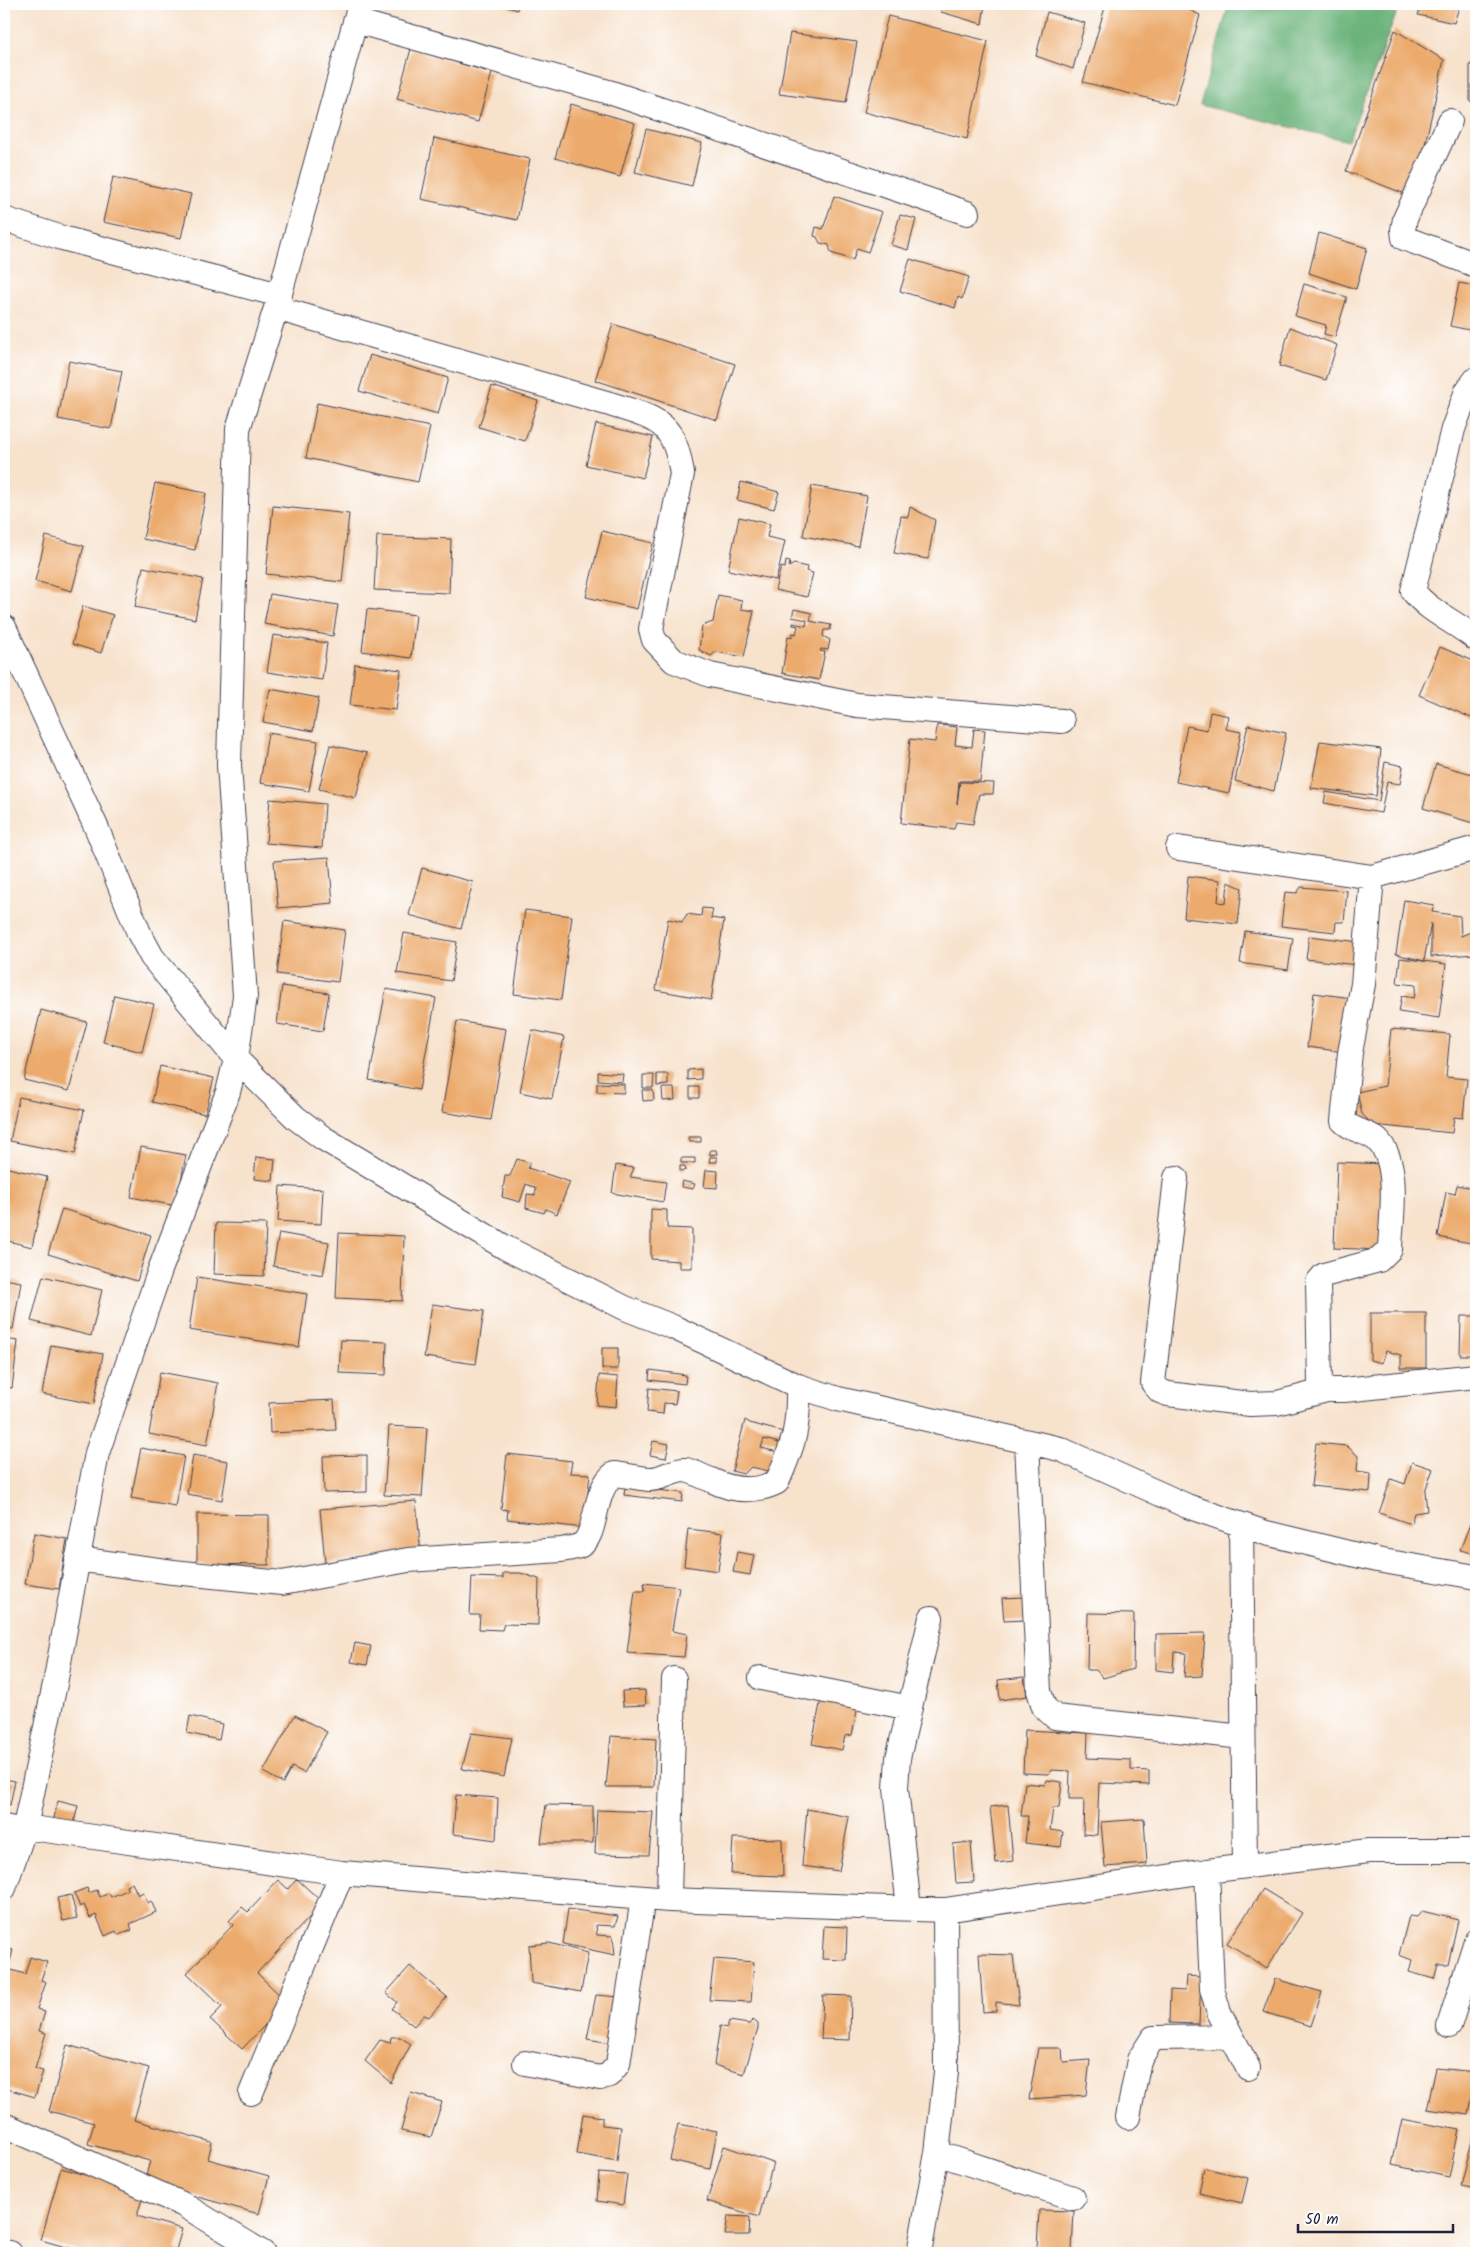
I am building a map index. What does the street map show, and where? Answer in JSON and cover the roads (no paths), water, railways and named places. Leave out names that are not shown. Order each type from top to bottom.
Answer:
[{"type":"street","points":[[4,1888],[55,1684],[97,1453],[160,1270],[228,1092],[236,1059],[245,996],[229,765],[236,446],[238,429],[278,301],[357,12],[612,93],[967,213]]},
{"type":"street","points":[[1450,121],[1405,219],[1404,238],[1476,265]]},
{"type":"street","points":[[4,219],[62,238],[278,301],[654,418],[664,425],[673,439],[682,474],[651,629],[654,640],[674,661],[710,675],[857,705],[1062,721]]},
{"type":"street","points":[[1476,379],[1467,391],[1453,429],[1413,591],[1421,602],[1464,628],[1476,639]]},
{"type":"street","points":[[4,627],[97,829],[139,933],[152,957],[236,1059],[296,1118],[323,1138],[506,1248],[625,1308],[672,1327],[798,1386],[838,1400],[1027,1443],[1060,1448],[1187,1506],[1266,1534],[1376,1560],[1476,1577]]},
{"type":"street","points":[[1178,848],[1372,877],[1476,848]]},
{"type":"street","points":[[1326,1390],[1320,1384],[1318,1282],[1324,1275],[1379,1260],[1390,1249],[1392,1170],[1385,1150],[1375,1138],[1350,1128],[1343,1121],[1350,1053],[1363,984],[1372,877]]},
{"type":"street","points":[[1176,1178],[1153,1383],[1160,1390],[1168,1394],[1250,1404],[1277,1403],[1326,1390],[1344,1390],[1476,1376]]},
{"type":"street","points":[[77,1559],[172,1572],[282,1582],[408,1560],[561,1550],[581,1545],[588,1537],[602,1488],[614,1474],[649,1479],[661,1478],[686,1470],[717,1483],[744,1490],[763,1489],[777,1482],[792,1450],[797,1425],[798,1386]]},
{"type":"street","points":[[1027,1443],[1039,1691],[1044,1707],[1055,1717],[1243,1737]]},
{"type":"street","points":[[1241,1525],[1245,1866]]},
{"type":"street","points":[[909,1909],[896,1788],[898,1758],[931,1618]]},
{"type":"street","points":[[761,1678],[910,1708]]},
{"type":"street","points":[[669,1900],[674,1679]]},
{"type":"street","points":[[18,1828],[342,1873],[669,1900],[945,1910],[1207,1871],[1369,1851],[1476,1851]]},
{"type":"street","points":[[1207,1871],[1212,1989],[1219,2012],[1248,2068]]},
{"type":"street","points":[[251,2093],[342,1873]]},
{"type":"street","points":[[525,2063],[600,2078],[609,2075],[618,2064],[643,1898]]},
{"type":"street","points":[[919,2253],[937,2153],[946,2072],[945,1910]]},
{"type":"street","points":[[1449,2026],[1476,1941]]},
{"type":"street","points":[[1128,2117],[1139,2060],[1153,2038],[1232,2037]]},
{"type":"street","points":[[4,2125],[182,2204],[263,2253]]},
{"type":"street","points":[[937,2153],[1073,2198]]},
{"type":"street","points":[[4,2252],[10,2253]]}]
